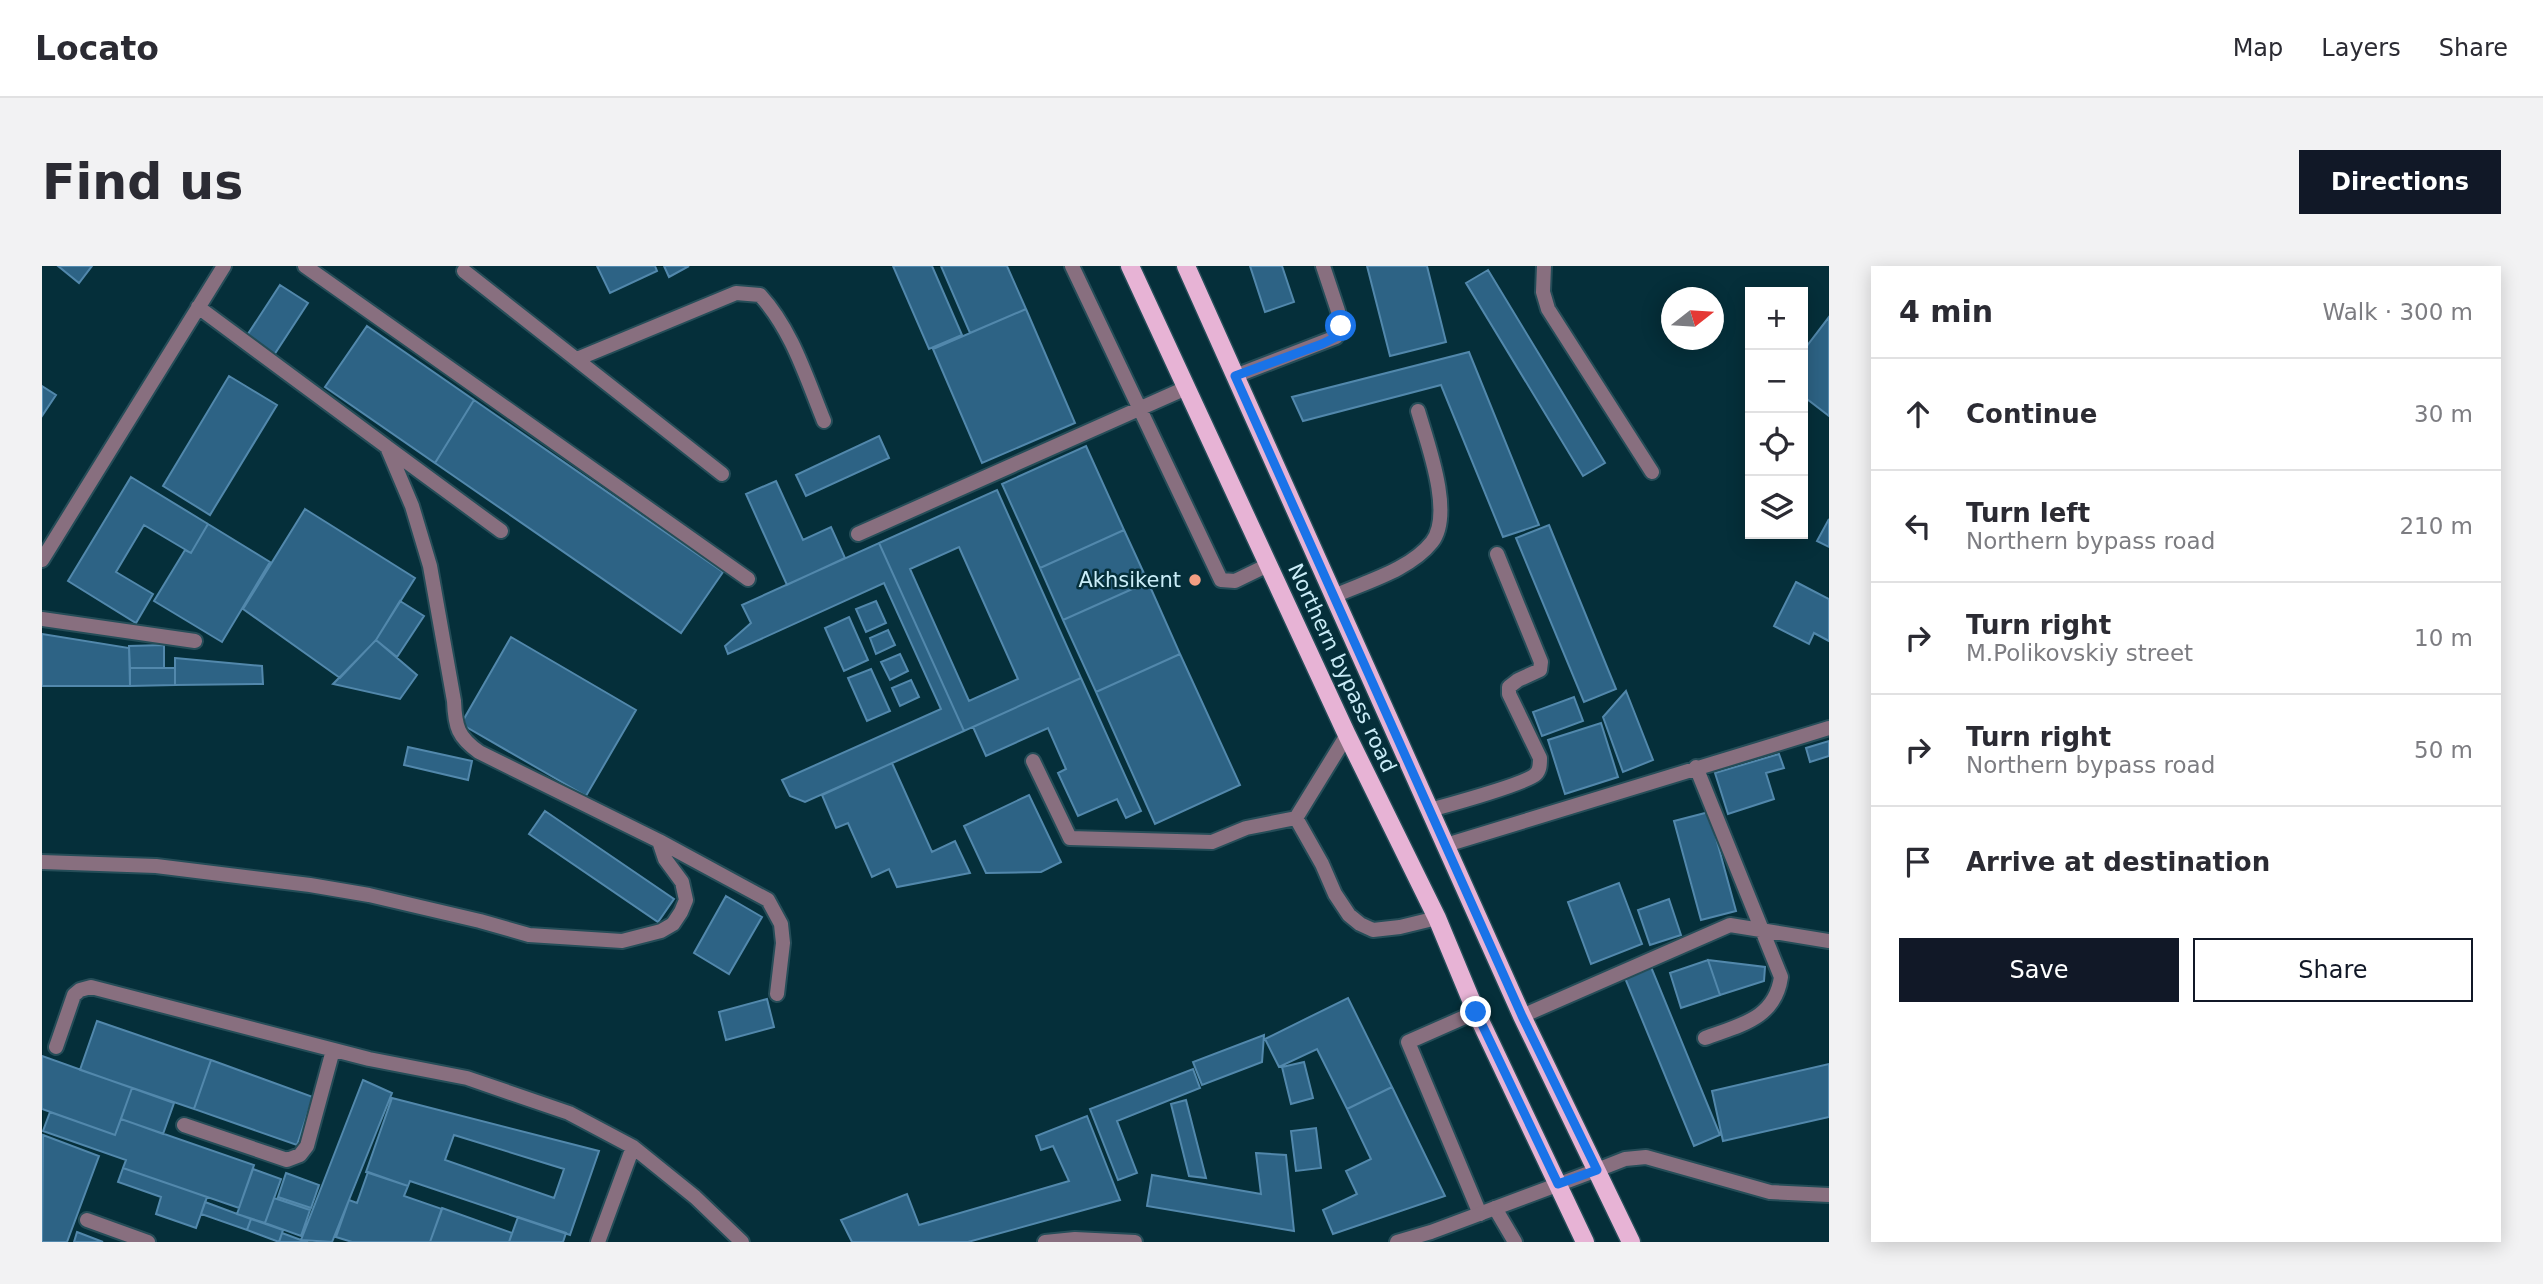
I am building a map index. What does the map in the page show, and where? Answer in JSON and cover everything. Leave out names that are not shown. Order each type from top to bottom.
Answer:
[{"type":"main road","name":"Northern bypass road","points":[[1130,266],[1347,735],[1437,918],[1476,1012],[1585,1242]]},
{"type":"main road","name":"Northern bypass road","points":[[1186,266],[1522,1016],[1631,1242]]},
{"type":"street","points":[[42,560],[224,266]]},
{"type":"street","points":[[305,266],[748,579]]},
{"type":"street","points":[[1235,376],[1336,337],[1341,326],[1323,266]]},
{"type":"street","points":[[1544,266],[1543,292],[1548,309],[1651,472]]},
{"type":"street","points":[[463,268],[722,474]]},
{"type":"street","points":[[1077,268],[1221,580],[1235,581],[1268,565]]},
{"type":"street","points":[[577,359],[736,293],[760,295],[775,311],[789,337],[824,421]]},
{"type":"street","points":[[198,307],[500,531]]},
{"type":"street","points":[[858,534],[1186,388]]},
{"type":"street","points":[[1334,596],[1398,568],[1434,541],[1439,523],[1439,500],[1434,467],[1418,411]]},
{"type":"street","points":[[387,447],[412,506],[430,566],[454,701],[455,723],[465,742],[479,752],[659,841],[768,900],[781,924],[783,943],[777,994]]},
{"type":"street","points":[[1430,810],[1515,783],[1535,775],[1539,768],[1540,758],[1509,694],[1509,687],[1540,670],[1541,662],[1497,554]]},
{"type":"street","points":[[42,619],[195,641]]},
{"type":"street","points":[[1446,845],[1829,727]]},
{"type":"street","points":[[1033,761],[1070,838],[1212,842],[1246,828],[1296,818],[1347,735]]},
{"type":"street","points":[[1696,767],[1781,977],[1779,993],[1766,1010],[1752,1020],[1705,1038]]},
{"type":"street","points":[[1296,818],[1335,894],[1349,915],[1360,924],[1373,929],[1399,927],[1437,918]]},
{"type":"street","points":[[42,862],[156,866],[310,885],[369,895],[529,935],[622,941],[661,931],[673,924],[686,900],[682,882],[665,859],[659,841]]},
{"type":"street","points":[[1522,1016],[1730,925],[1829,941]]},
{"type":"street","points":[[56,1047],[74,995],[91,987],[333,1050],[467,1078],[569,1113],[633,1147],[695,1197],[742,1242]]},
{"type":"street","points":[[1476,1012],[1408,1042],[1480,1213]]},
{"type":"street","points":[[184,1125],[287,1160],[300,1155],[309,1137],[333,1050]]},
{"type":"street","points":[[598,1242],[633,1147]]},
{"type":"street","points":[[1397,1242],[1625,1159],[1646,1157],[1770,1192],[1829,1195]]},
{"type":"street","points":[[1495,1208],[1515,1242]]},
{"type":"street","points":[[87,1220],[148,1242]]},
{"type":"street","points":[[1045,1242],[1075,1238],[1135,1242]]},
{"type":"building","points":[[58,266],[92,266],[79,283]]},
{"type":"building","points":[[597,266],[655,266],[657,271],[610,293]]},
{"type":"building","points":[[664,266],[689,266],[669,277]]},
{"type":"building","points":[[893,266],[932,266],[962,335],[929,349]]},
{"type":"building","points":[[941,266],[1007,266],[1026,309],[970,333]]},
{"type":"building","points":[[1250,266],[1282,266],[1294,302],[1265,312]]},
{"type":"building","points":[[1367,266],[1427,266],[1446,342],[1390,356]]},
{"type":"building","points":[[1488,270],[1605,463],[1583,476],[1466,283]]},
{"type":"building","points":[[280,285],[308,303],[272,358],[244,340]]},
{"type":"building","points":[[1026,309],[1075,423],[982,463],[933,349]]},
{"type":"building","points":[[1829,317],[1829,416],[1808,400],[1808,344]]},
{"type":"building","points":[[367,326],[474,400],[435,463],[325,387]]},
{"type":"building","points":[[1469,352],[1539,525],[1503,537],[1441,385],[1303,421],[1292,397]]},
{"type":"building","points":[[229,376],[277,405],[210,515],[163,486]]},
{"type":"building","points":[[42,386],[56,395],[42,416]]},
{"type":"building","points":[[474,400],[723,572],[681,633],[435,463]]},
{"type":"building","points":[[879,436],[889,458],[806,496],[796,475]]},
{"type":"building","points":[[1086,446],[1124,530],[1040,568],[1002,484]]},
{"type":"building","points":[[131,477],[208,524],[191,553],[144,525],[116,572],[153,594],[136,623],[68,581]]},
{"type":"building","points":[[776,481],[803,540],[831,527],[845,558],[787,585],[746,494]]},
{"type":"building","points":[[997,490],[1081,678],[964,731],[879,543]],"holes":[[[959,547],[1018,679],[969,701],[910,569]]]},
{"type":"building","points":[[305,509],[415,578],[376,640],[340,678],[243,609]]},
{"type":"building","points":[[1829,519],[1829,547],[1817,541]]},
{"type":"building","points":[[208,524],[270,562],[222,642],[154,601],[185,550],[191,553]]},
{"type":"building","points":[[1549,525],[1616,689],[1584,702],[1516,538]]},
{"type":"building","points":[[1124,530],[1148,582],[1063,620],[1040,568]]},
{"type":"building","points":[[879,543],[964,731],[805,802],[790,796],[782,780],[941,709],[884,583],[728,654],[725,646],[751,623],[742,605]]},
{"type":"building","points":[[1148,582],[1180,654],[1096,692],[1063,620]]},
{"type":"building","points":[[1796,582],[1829,599],[1829,641],[1814,633],[1809,644],[1774,626]]},
{"type":"building","points":[[400,601],[424,616],[397,657],[376,640]]},
{"type":"building","points":[[876,601],[886,623],[866,632],[856,609]]},
{"type":"building","points":[[849,617],[868,660],[844,671],[825,628]]},
{"type":"building","points":[[888,630],[895,645],[876,654],[870,638]]},
{"type":"building","points":[[42,634],[129,648],[130,686],[42,686]]},
{"type":"building","points":[[511,637],[636,710],[586,796],[461,724]]},
{"type":"building","points":[[376,640],[417,675],[400,699],[333,684]]},
{"type":"building","points":[[164,645],[164,668],[130,668],[129,646]]},
{"type":"building","points":[[900,654],[908,671],[890,680],[881,662]]},
{"type":"building","points":[[1180,654],[1240,785],[1155,824],[1096,692]]},
{"type":"building","points":[[175,658],[262,666],[263,684],[175,685]]},
{"type":"building","points":[[130,668],[175,668],[175,685],[130,686]]},
{"type":"building","points":[[871,669],[890,711],[867,721],[848,678]]},
{"type":"building","points":[[1081,678],[1141,811],[1126,818],[1117,799],[1078,816],[1058,773],[1066,769],[1048,728],[986,756],[973,727]]},
{"type":"building","points":[[911,680],[919,697],[900,706],[892,688]]},
{"type":"building","points":[[1626,691],[1653,760],[1623,772],[1603,717]]},
{"type":"building","points":[[1574,697],[1583,721],[1542,736],[1533,712]]},
{"type":"building","points":[[1601,723],[1618,777],[1565,794],[1548,740]]},
{"type":"building","points":[[1829,741],[1829,756],[1810,762],[1806,748]]},
{"type":"building","points":[[408,747],[472,761],[468,780],[404,765]]},
{"type":"building","points":[[1779,754],[1784,768],[1766,773],[1774,799],[1728,814],[1715,773]]},
{"type":"building","points":[[892,763],[932,852],[955,841],[970,873],[897,887],[889,869],[872,877],[848,823],[836,828],[822,795]]},
{"type":"building","points":[[1029,795],[1061,862],[1041,872],[986,873],[964,826]]},
{"type":"building","points":[[545,811],[674,899],[658,922],[529,834]]},
{"type":"building","points":[[1709,812],[1736,911],[1701,920],[1674,821]]},
{"type":"building","points":[[1619,883],[1642,944],[1591,964],[1568,902]]},
{"type":"building","points":[[726,896],[762,917],[729,974],[694,953]]},
{"type":"building","points":[[1669,899],[1681,935],[1650,945],[1638,910]]},
{"type":"building","points":[[1708,960],[1720,995],[1681,1008],[1670,973]]},
{"type":"building","points":[[1708,960],[1765,967],[1764,981],[1720,995]]},
{"type":"building","points":[[1651,967],[1720,1135],[1694,1146],[1625,978]]},
{"type":"building","points":[[1348,998],[1392,1087],[1347,1109],[1317,1049],[1279,1067],[1265,1039]]},
{"type":"building","points":[[767,999],[774,1027],[726,1040],[719,1012]]},
{"type":"building","points":[[97,1021],[211,1060],[194,1109],[80,1070]]},
{"type":"building","points":[[1264,1035],[1262,1062],[1202,1085],[1193,1062]]},
{"type":"building","points":[[42,1056],[132,1088],[115,1135],[42,1109]]},
{"type":"building","points":[[211,1060],[313,1097],[297,1145],[194,1109]]},
{"type":"building","points":[[1304,1062],[1313,1098],[1291,1104],[1282,1067]]},
{"type":"building","points":[[1829,1064],[1829,1117],[1723,1141],[1712,1091]]},
{"type":"building","points":[[1193,1069],[1200,1088],[1117,1121],[1137,1173],[1118,1180],[1090,1109]]},
{"type":"building","points":[[363,1080],[392,1093],[332,1242],[301,1240]]},
{"type":"building","points":[[1392,1087],[1445,1196],[1333,1234],[1323,1210],[1357,1194],[1346,1171],[1371,1159],[1347,1109]]},
{"type":"building","points":[[132,1088],[174,1103],[163,1134],[121,1119]]},
{"type":"building","points":[[392,1098],[599,1151],[570,1235],[410,1181],[408,1186],[366,1172]],"holes":[[[454,1135],[564,1169],[554,1198],[445,1160]]]},
{"type":"building","points":[[1186,1100],[1206,1178],[1189,1176],[1171,1104]]},
{"type":"building","points":[[50,1112],[115,1135],[121,1119],[254,1165],[239,1208],[123,1168],[126,1160],[43,1131]]},
{"type":"building","points":[[1087,1116],[1120,1200],[968,1242],[852,1242],[841,1220],[907,1194],[919,1225],[1069,1181],[1053,1146],[1041,1150],[1036,1136]]},
{"type":"building","points":[[1316,1128],[1321,1168],[1296,1171],[1291,1131]]},
{"type":"building","points":[[43,1135],[99,1156],[67,1242],[42,1242]]},
{"type":"building","points":[[1256,1153],[1286,1155],[1294,1231],[1147,1206],[1152,1175],[1261,1194]]},
{"type":"building","points":[[123,1168],[207,1197],[196,1228],[156,1214],[161,1197],[118,1182]]},
{"type":"building","points":[[253,1169],[281,1179],[265,1223],[237,1214]]},
{"type":"building","points":[[368,1172],[408,1186],[404,1196],[442,1209],[430,1242],[352,1242],[336,1237],[349,1200],[357,1203]]},
{"type":"building","points":[[286,1173],[319,1185],[311,1208],[278,1197]]},
{"type":"building","points":[[274,1198],[310,1210],[301,1236],[265,1223]]},
{"type":"building","points":[[205,1202],[251,1219],[247,1230],[201,1214]]},
{"type":"building","points":[[442,1208],[512,1233],[509,1242],[430,1242]]},
{"type":"building","points":[[518,1217],[566,1233],[563,1242],[509,1242]]},
{"type":"building","points":[[251,1219],[283,1230],[279,1242],[247,1230]]},
{"type":"building","points":[[77,1232],[103,1242],[74,1242]]},
{"type":"building","points":[[282,1233],[301,1240],[308,1242],[279,1242]]},
{"type":"place","name":"Akhsikent","points":[[1195,580]]},
{"type":"route","points":[[1341,326],[1336,337],[1322,344],[1235,376],[1522,1016],[1597,1170],[1558,1184],[1476,1012]]}]
